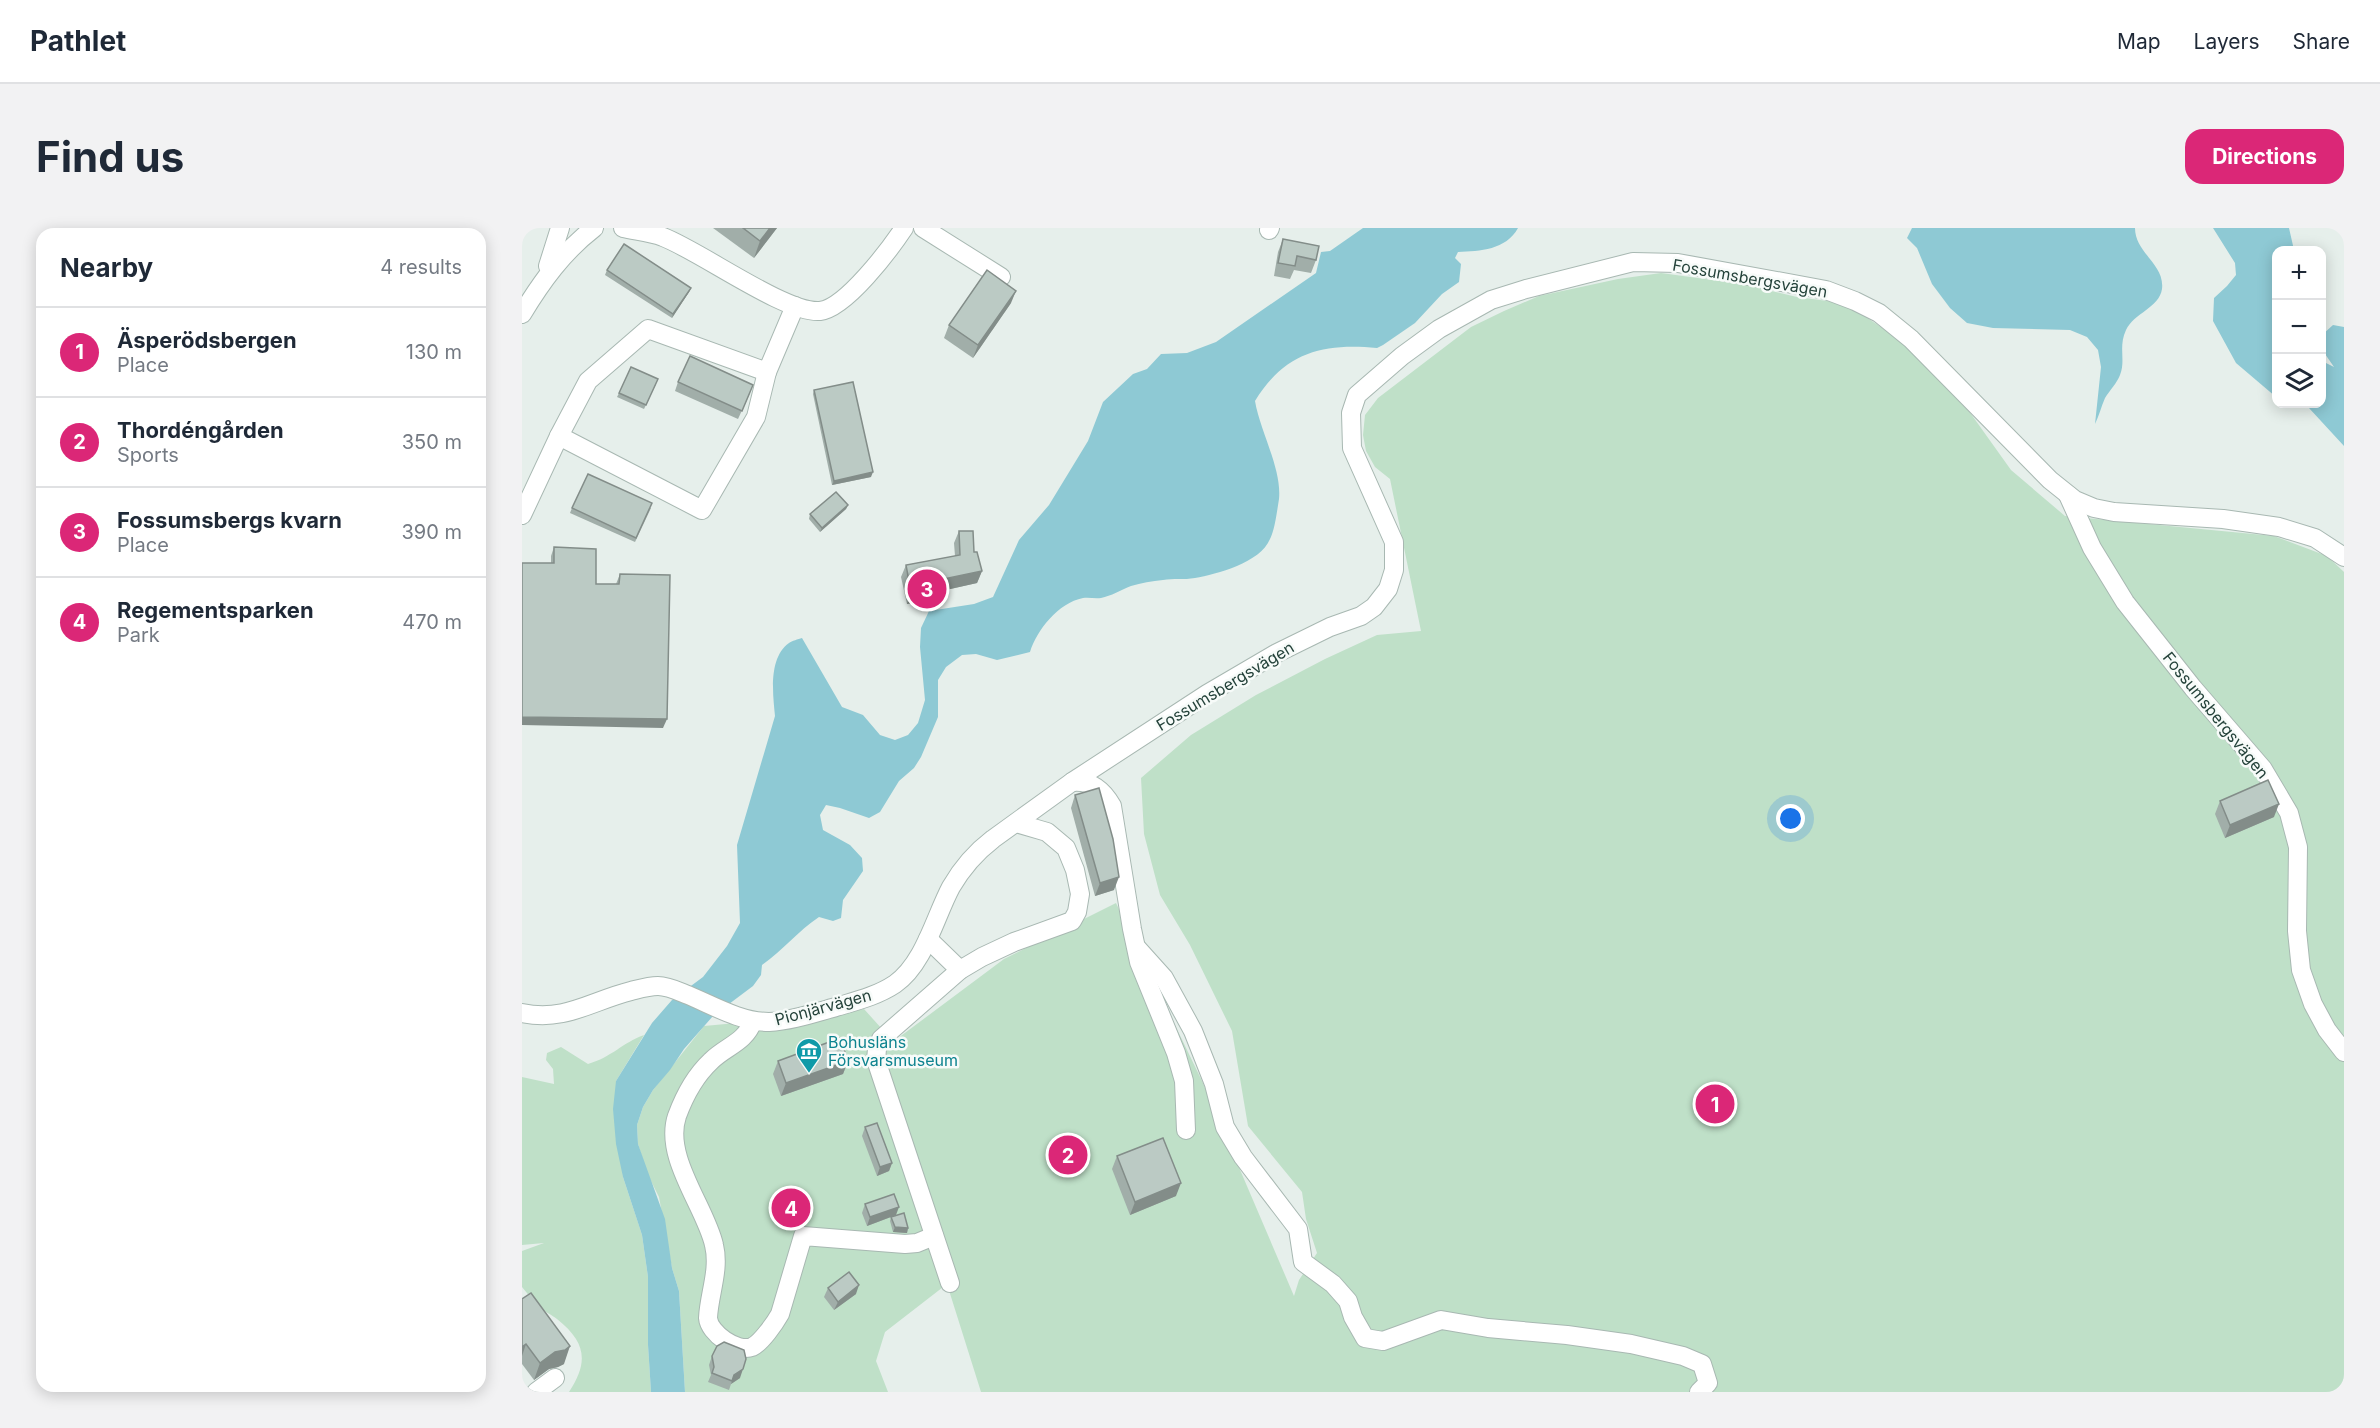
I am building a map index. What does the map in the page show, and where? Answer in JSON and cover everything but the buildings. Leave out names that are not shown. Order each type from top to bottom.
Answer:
[{"type":"street","points":[[542,281],[560,228]]},
{"type":"street","points":[[522,314],[542,281],[564,253],[594,228]]},
{"type":"street","points":[[623,228],[658,232],[795,306],[822,311],[839,302],[852,291],[895,242],[904,228]]},
{"type":"street","points":[[923,228],[1001,277]]},
{"type":"street","name":"Fossumsbergsvägen","points":[[1072,782],[1207,694],[1277,653],[1330,627],[1361,616],[1374,606],[1388,589],[1394,570],[1394,542],[1352,448],[1351,413],[1357,395],[1402,356],[1439,329],[1491,300],[1634,262],[1678,263],[1826,290],[1879,313],[1911,339],[2050,480],[2075,500],[2094,508],[2114,512],[2223,519],[2279,527],[2315,538],[2344,557]]},
{"type":"street","points":[[559,436],[702,510],[756,417],[767,372],[795,306]]},
{"type":"street","points":[[522,515],[588,381],[648,329],[767,372]]},
{"type":"street","name":"Fossumsbergsvägen","points":[[2068,495],[2092,548],[2125,602],[2193,688],[2263,769],[2289,813],[2298,847],[2297,931],[2301,970],[2313,1004],[2327,1030],[2344,1052]]},
{"type":"street","points":[[1072,782],[1081,781],[1093,785],[1105,793],[1112,806],[1139,962],[1179,1062],[1186,1101],[1186,1130]]},
{"type":"street","name":"Pionjärvägen","points":[[522,1013],[539,1017],[553,1016],[636,990],[657,986],[672,988],[746,1019],[786,1020],[873,995],[903,977],[928,939],[952,886],[981,849],[1072,782]]},
{"type":"street","points":[[950,1283],[876,1060],[877,1049],[881,1039],[960,970],[1014,942],[1072,921],[1077,912],[1080,894],[1075,870],[1066,848],[1047,832],[1016,823]]},
{"type":"street","points":[[928,939],[960,970]]},
{"type":"street","points":[[1137,948],[1164,978],[1193,1031],[1214,1084],[1225,1127],[1243,1157],[1298,1229],[1303,1262],[1333,1284],[1348,1301],[1353,1317],[1365,1338],[1383,1341],[1441,1320],[1488,1328],[1567,1335],[1631,1344],[1683,1356],[1702,1364],[1708,1383],[1699,1392]]},
{"type":"street","points":[[746,1019],[739,1041],[718,1055],[702,1072],[679,1111],[674,1130],[688,1188],[715,1248],[715,1282],[708,1318],[708,1324],[714,1333],[743,1348],[753,1346],[774,1324],[780,1314],[802,1236],[905,1244],[917,1243],[934,1236]]},
{"type":"street","points":[[536,1392],[555,1378]]},
{"type":"green space","points":[[1661,273],[1742,284],[1797,297],[1835,302],[1863,315],[1900,340],[1939,375],[1971,414],[2011,470],[2065,516],[2274,536],[2327,556],[2344,572],[2344,1392],[981,1392],[947,1284],[885,1332],[876,1361],[888,1392],[685,1392],[679,1291],[672,1268],[659,1197],[647,1173],[638,1144],[637,1125],[643,1107],[653,1090],[704,1026],[837,1014],[864,1009],[882,1029],[872,1035],[870,1059],[1004,959],[1116,903],[1202,1081],[1294,1296],[1299,1280],[1317,1253],[1306,1219],[1302,1192],[1248,1126],[1232,1031],[1190,945],[1160,895],[1144,834],[1141,778],[1191,735],[1256,695],[1377,635],[1421,631],[1390,479],[1375,467],[1366,451],[1363,435],[1365,415],[1378,398],[1471,327],[1504,311],[1539,296],[1618,279]]},
{"type":"green space","points":[[644,1035],[616,1081],[623,1177],[642,1235],[648,1277],[651,1392],[569,1392],[582,1362],[579,1344],[567,1328],[538,1306],[522,1287],[522,1251],[544,1243],[522,1245],[522,1077],[554,1084],[553,1069],[546,1060],[547,1053],[561,1047],[588,1064],[604,1058]]},
{"type":"water","points":[[1363,228],[1518,228],[1507,241],[1500,245],[1483,250],[1458,252],[1455,258],[1461,264],[1459,282],[1442,294],[1415,323],[1383,345],[1377,348],[1339,347],[1307,354],[1279,371],[1267,384],[1255,401],[1277,475],[1279,499],[1272,535],[1257,555],[1215,574],[1191,579],[1147,582],[1105,597],[1083,598],[1074,601],[1057,611],[1043,627],[1030,652],[997,660],[976,654],[962,655],[946,667],[938,680],[938,717],[921,757],[914,768],[899,781],[880,812],[869,818],[826,805],[820,815],[823,830],[850,845],[862,858],[863,871],[843,900],[841,918],[833,921],[819,917],[762,965],[761,975],[753,986],[713,1016],[684,1049],[653,1090],[643,1107],[637,1125],[638,1144],[665,1219],[672,1268],[679,1291],[685,1392],[651,1392],[648,1277],[642,1235],[623,1177],[616,1144],[613,1109],[616,1081],[652,1023],[672,1000],[703,977],[727,946],[740,923],[737,845],[775,716],[773,677],[782,650],[790,642],[802,638],[842,707],[863,715],[880,735],[895,740],[908,735],[918,723],[925,700],[920,647],[921,628],[929,611],[974,604],[993,597],[1019,540],[1049,505],[1088,441],[1103,402],[1133,374],[1147,369],[1161,354],[1187,353],[1216,342],[1316,273],[1321,252],[1330,251]]},
{"type":"water","points":[[1912,228],[2135,228],[2140,245],[2159,272],[2162,289],[2156,301],[2126,330],[2122,369],[2105,398],[2095,424],[2101,367],[2098,350],[2087,337],[2070,330],[1993,328],[1967,323],[1950,308],[1932,284],[1917,248],[1907,238]]},
{"type":"water","points":[[2213,228],[2289,228],[2293,246],[2272,246],[2272,394],[2236,363],[2213,321],[2214,298],[2236,275],[2235,263]]},
{"type":"water","points":[[2333,325],[2344,327],[2344,446],[2309,408],[2326,408],[2326,363],[2334,367],[2326,355],[2326,331]]},
{"type":"place","name":"Fossumsbergs kvarn","points":[[927,589]]},
{"type":"place","name":"Bohusläns Försvarsmuseum","points":[[809,1074]]},
{"type":"place","name":"Äsperödsbergen","points":[[1715,1104]]},
{"type":"place","name":"Thordéngården","points":[[1068,1155]]},
{"type":"place","name":"Regementsparken","points":[[791,1208]]}]
